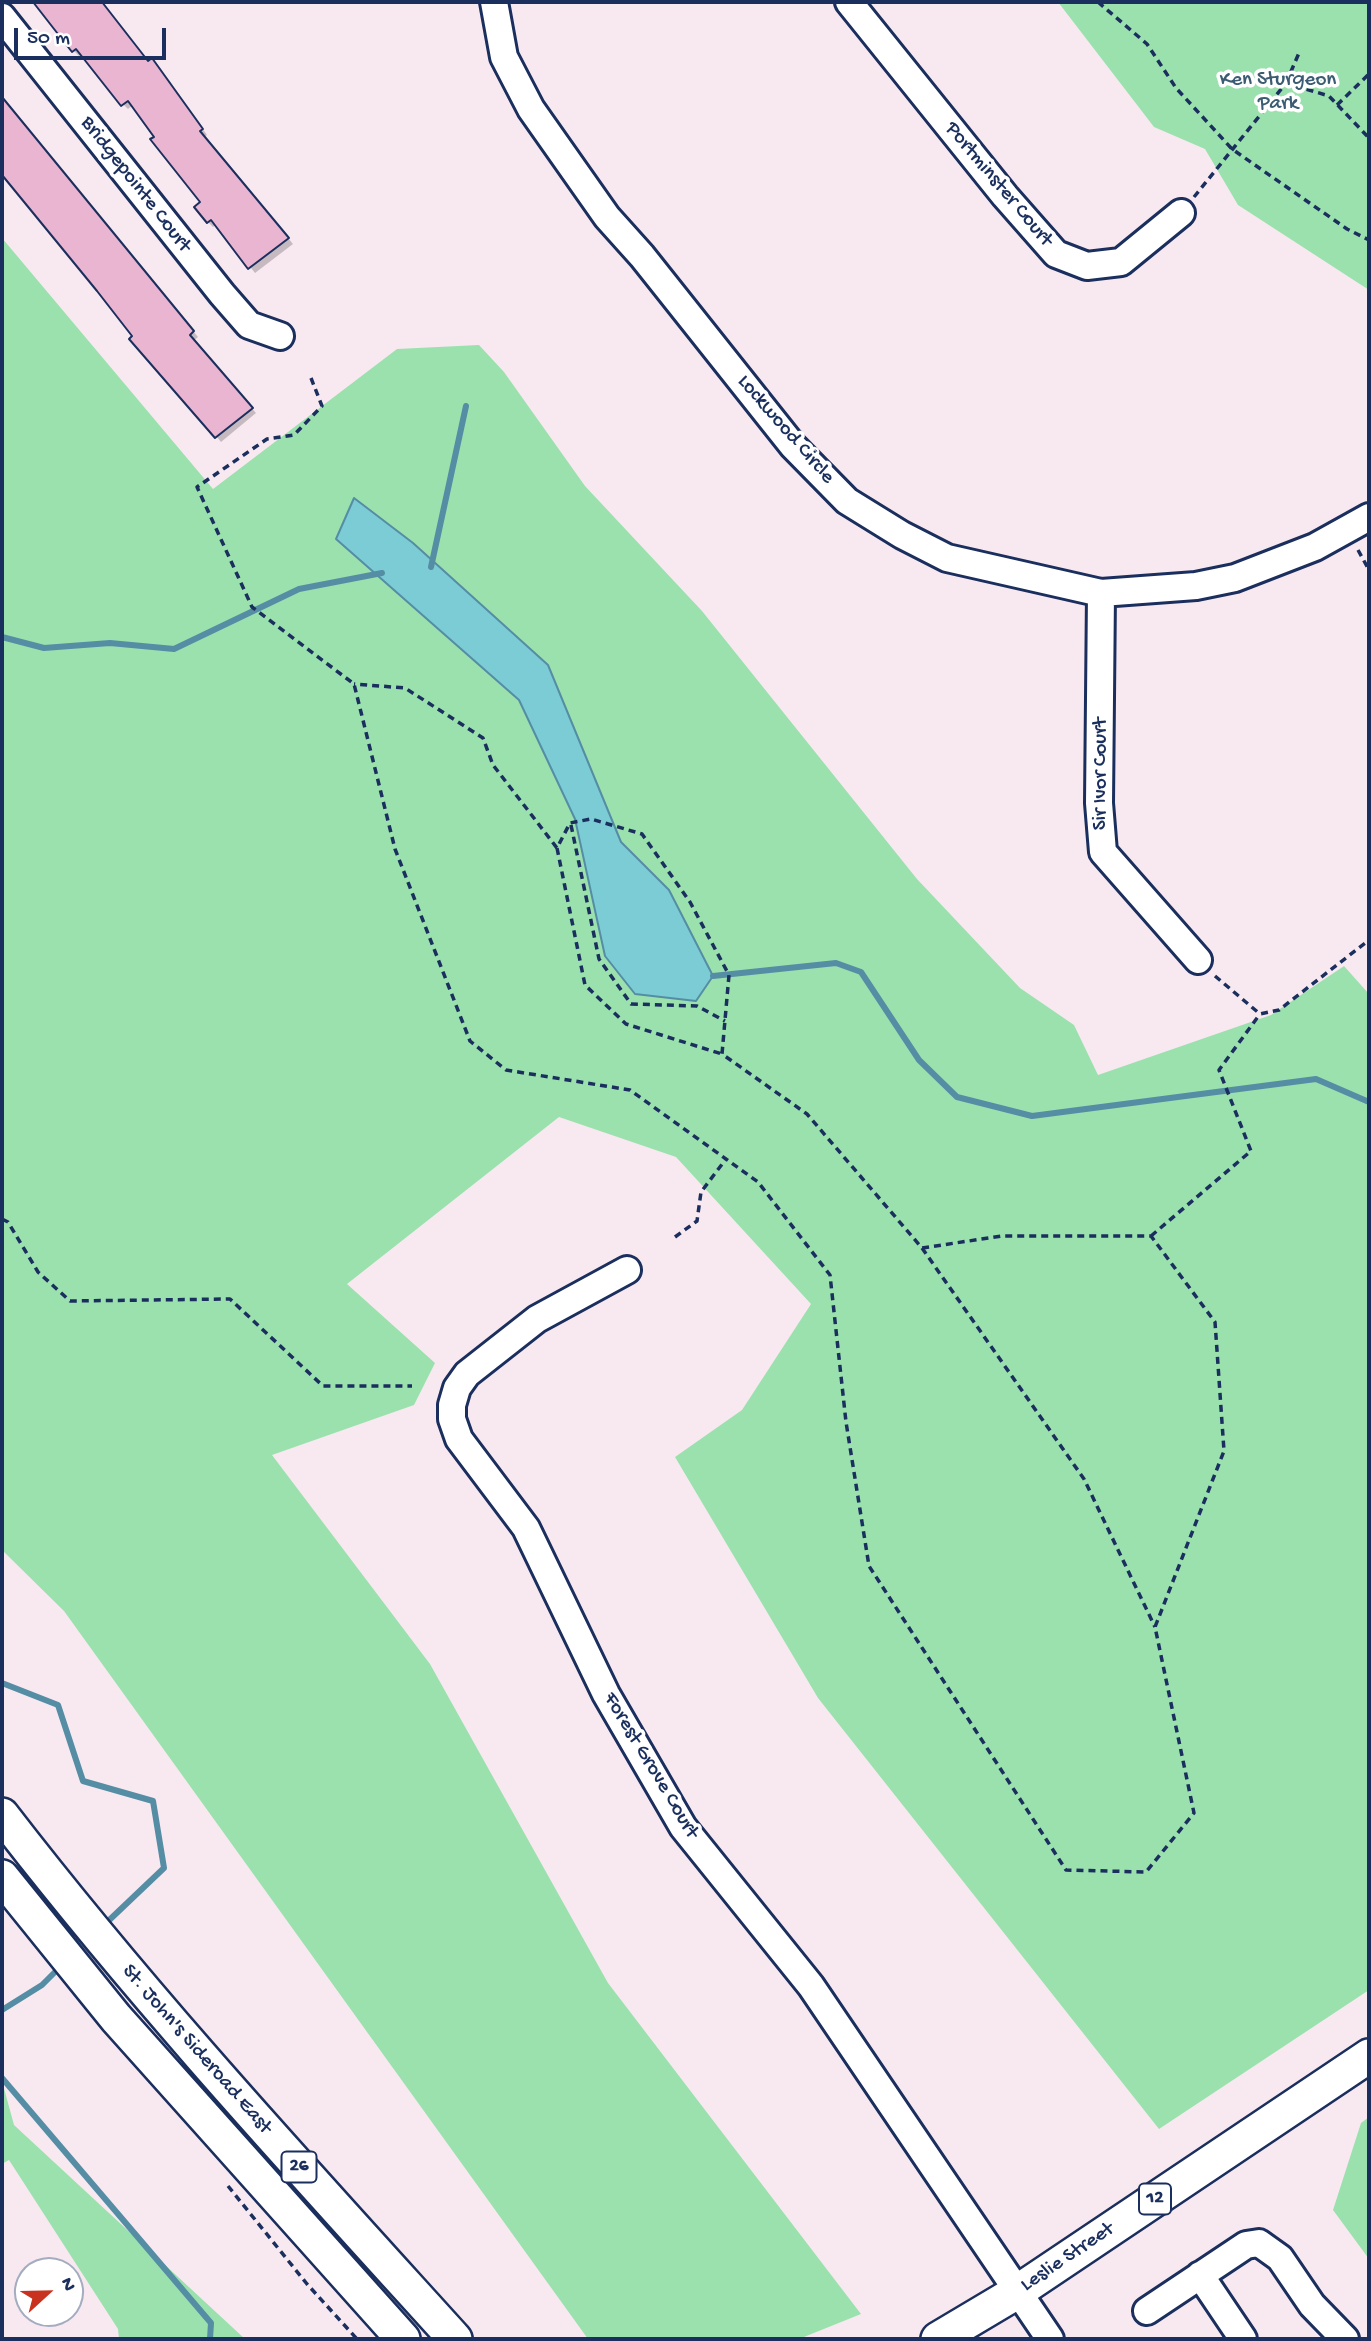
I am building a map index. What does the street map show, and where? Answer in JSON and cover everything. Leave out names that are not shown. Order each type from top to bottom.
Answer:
[{"type":"main road","name":"St. John's Sideroad East","points":[[2,1815],[64,1896],[146,1994],[455,2339]]},
{"type":"main road","name":"St. John's Sideroad East","points":[[2,1877],[116,2018],[403,2339]]},
{"type":"main road","name":"Leslie Street","points":[[939,2339],[1017,2291],[1369,2056]]},
{"type":"street","name":"Lockwood Circle","points":[[494,2],[504,57],[554,146],[607,217],[793,446],[847,501],[947,558],[1101,593],[1196,586],[1235,578],[1315,547],[1369,517]]},
{"type":"street","name":"Portminster Court","points":[[849,2],[996,185],[1056,254],[1087,266],[1121,262],[1181,213]]},
{"type":"street","name":"Bridgepointe Court","points":[[2,18],[249,326],[280,335]]},
{"type":"street","name":"Sir Ivor Court","points":[[1101,593],[1099,803],[1102,852],[1198,960]]},
{"type":"street","name":"Forest Grove Court","points":[[627,1270],[588,1288],[537,1319],[467,1374],[454,1396],[454,1427],[526,1528],[606,1693],[683,1827],[811,1986],[1050,2339]]},
{"type":"street","points":[[1147,2311],[1246,2245],[1259,2243],[1280,2258],[1312,2305],[1345,2339]]},
{"type":"street","points":[[1200,2275],[1239,2338]]},
{"type":"path","points":[[1098,2],[1147,44],[1176,88],[1232,149],[1347,229],[1369,240]]},
{"type":"path","points":[[1181,213],[1286,83],[1299,53]]},
{"type":"path","points":[[1337,105],[1369,74]]},
{"type":"path","points":[[1286,83],[1329,96],[1369,138]]},
{"type":"path","points":[[311,378],[322,406],[294,435],[267,439],[197,486],[252,607],[354,684],[405,688],[483,738],[493,765],[557,848],[586,985],[626,1024],[722,1054],[807,1114],[922,1248],[1084,1479],[1155,1627],[1194,1812],[1146,1872],[1066,1870],[869,1566],[846,1422],[830,1275],[758,1182],[630,1090],[506,1070],[470,1041],[395,849],[354,684]]},
{"type":"path","points":[[570,823],[591,819],[642,834],[690,902],[729,975],[722,1054]]},
{"type":"path","points":[[557,848],[570,823]]},
{"type":"path","points":[[570,823],[600,959],[631,1004],[697,1006],[725,1021]]},
{"type":"path","points":[[922,1248],[1002,1236],[1151,1236],[1251,1151],[1219,1070],[1260,1014],[1279,1010],[1369,940]]},
{"type":"path","points":[[1198,960],[1260,1014]]},
{"type":"path","points":[[675,1237],[697,1221],[701,1192],[726,1159]]},
{"type":"path","points":[[2,1219],[8,1222],[38,1272],[70,1301],[230,1299],[323,1386],[412,1386]]},
{"type":"path","points":[[1151,1236],[1214,1322],[1224,1451],[1155,1627]]},
{"type":"green space","name":"Ken Sturgeon Park","points":[[1058,2],[1369,2],[1369,290],[1238,205],[1205,149],[1154,127]]},
{"type":"green space","points":[[2,238],[213,489],[397,349],[479,345],[504,372],[585,486],[702,611],[917,879],[1020,988],[1074,1025],[1098,1075],[1271,1015],[1344,966],[1369,994],[1369,1990],[1159,2129],[818,1698],[675,1457],[742,1410],[811,1304],[676,1157],[559,1117],[347,1284],[435,1363],[414,1405],[272,1455],[430,1664],[608,1983],[861,2314],[799,2339],[588,2339],[64,1611],[2,1550]]},
{"type":"green space","points":[[2,2081],[14,2125],[245,2339],[119,2339],[118,2329],[84,2276],[84,2257],[72,2257],[9,2160],[2,2164]]},
{"type":"green space","points":[[1369,2117],[1369,2259],[1333,2210],[1361,2123]]},
{"type":"water","points":[[354,498],[413,543],[548,665],[621,842],[669,890],[713,976],[696,1001],[635,994],[605,956],[575,819],[519,700],[336,539]]},
{"type":"building","points":[[33,2],[102,2],[148,61],[152,58],[203,129],[200,131],[289,238],[248,269],[211,220],[207,223],[194,207],[200,202],[150,139],[154,137],[128,101],[121,106],[76,49],[72,52]]},
{"type":"building","points":[[2,97],[194,331],[190,335],[253,408],[215,438],[129,339],[132,336],[2,175]]},
{"type":"waterway","points":[[431,567],[466,406]]},
{"type":"waterway","points":[[2,637],[44,648],[110,643],[174,649],[299,589],[382,573]]},
{"type":"waterway","points":[[713,976],[836,963],[861,972],[919,1060],[957,1097],[1032,1116],[1316,1079],[1369,1102]]},
{"type":"waterway","points":[[2,1683],[58,1705],[83,1781],[153,1801],[164,1868],[103,1926]]},
{"type":"waterway","points":[[2,2010],[42,1985],[60,1967]]},
{"type":"waterway","points":[[2,2078],[211,2323],[210,2339]]}]
